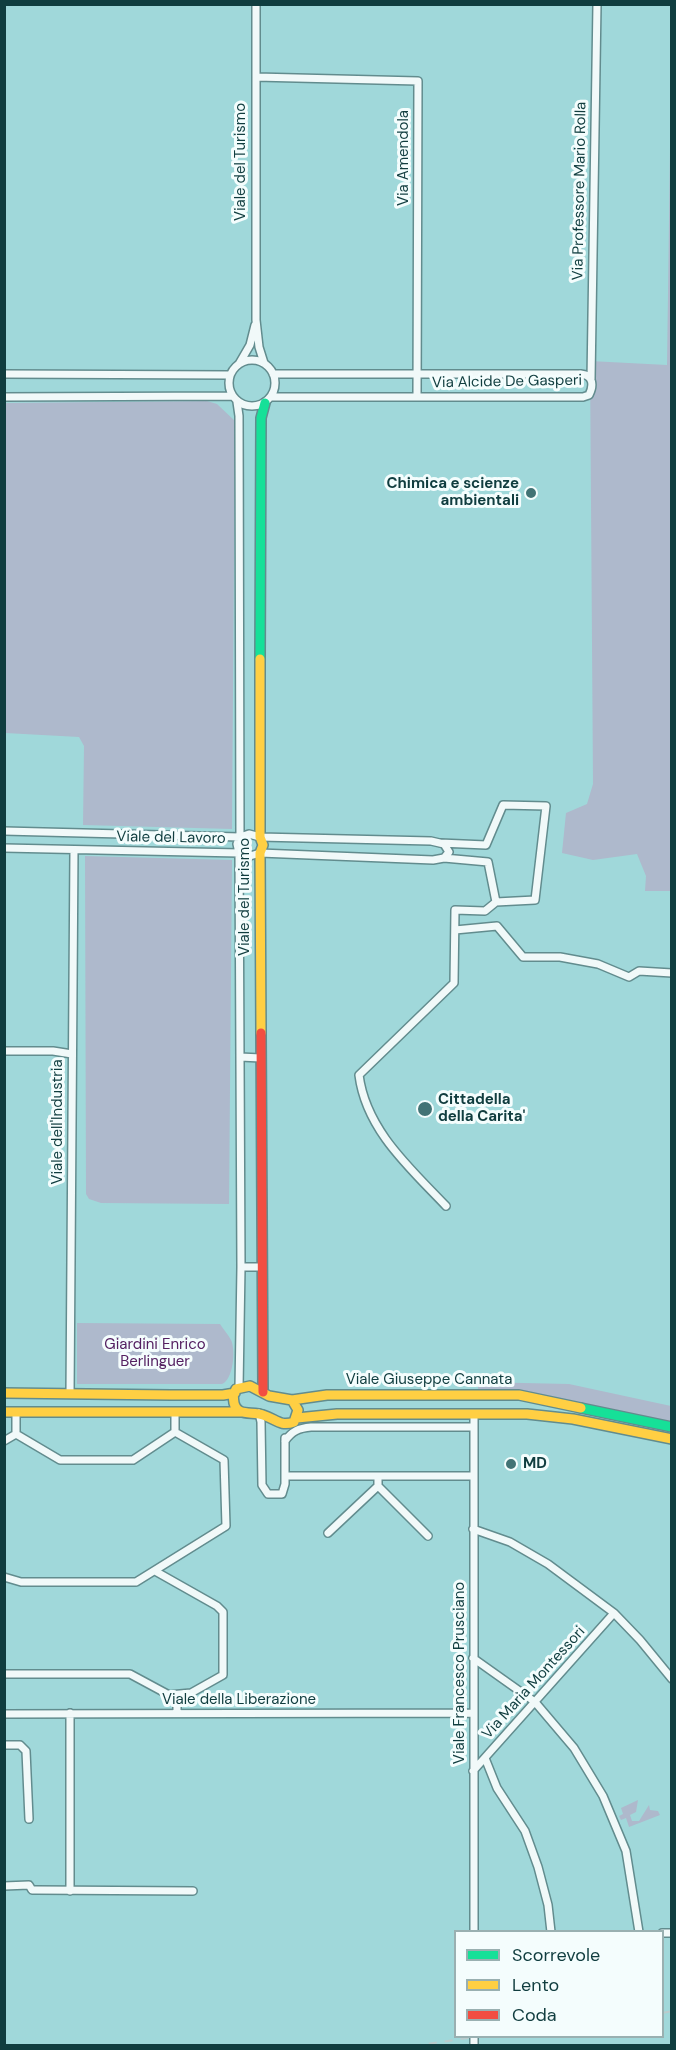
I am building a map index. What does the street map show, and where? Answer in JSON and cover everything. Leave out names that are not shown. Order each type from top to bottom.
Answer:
[{"type":"street","name":"Viale del Turismo","points":[[256,4],[256,320],[264,363]]},
{"type":"street","name":"Via Professore Mario Rolla","points":[[591,379],[597,4]]},
{"type":"street","name":"Via Amendola","points":[[256,77],[418,81],[417,397]]},
{"type":"street","name":"Viale del Turismo","points":[[239,364],[250,345],[256,320]]},
{"type":"street","points":[[4,397],[235,399],[251,407],[268,400],[275,386],[273,374],[264,363],[251,360],[239,364],[230,375],[229,390],[235,399]]},
{"type":"street","points":[[4,374],[230,375]]},
{"type":"street","name":"Via Alcide De Gasperi","points":[[268,400],[583,397],[591,390],[591,379],[586,374],[273,374]]},
{"type":"street","name":"Viale del Turismo","points":[[235,399],[239,416],[240,837],[237,844],[239,853],[241,1267],[237,1390]]},
{"type":"street","name":"Viale del Turismo","points":[[263,1392],[260,853],[263,845],[260,837],[261,418],[268,400]]},
{"type":"street","name":"Viale del Lavoro","points":[[4,831],[240,837],[249,834],[260,837],[430,840],[440,843],[486,845],[503,805],[546,806],[535,900],[496,902],[488,862],[444,858],[433,860],[260,853],[250,856],[239,853],[4,848]]},
{"type":"street","points":[[440,843],[444,844],[449,852],[444,858]]},
{"type":"street","name":"Viale dell'Industria","points":[[70,1394],[74,850]]},
{"type":"street","points":[[446,1206],[388,1145],[362,1095],[359,1075],[454,983],[455,910],[485,911],[496,902]]},
{"type":"street","points":[[455,930],[497,926],[523,957],[560,957],[598,964],[629,977],[639,971],[672,973]]},
{"type":"street","points":[[4,1051],[53,1051],[72,1054]]},
{"type":"street","points":[[240,1057],[261,1058]]},
{"type":"street","points":[[241,1267],[261,1267]]},
{"type":"street","name":"Viale Giuseppe Cannata","points":[[4,1393],[181,1395],[237,1390],[250,1386],[269,1396],[292,1400],[327,1395],[519,1395],[672,1427]]},
{"type":"street","points":[[237,1390],[233,1402],[240,1412]]},
{"type":"street","points":[[292,1400],[297,1410],[297,1418]]},
{"type":"street","points":[[4,1412],[240,1412],[259,1413],[279,1424],[286,1425],[297,1418],[336,1414],[474,1414],[562,1417],[672,1439]]},
{"type":"street","points":[[16,1412],[16,1434]]},
{"type":"street","points":[[175,1412],[175,1432]]},
{"type":"street","points":[[259,1413],[262,1485],[268,1494],[282,1494],[285,1476],[286,1425]]},
{"type":"street","name":"Viale Francesco Prusciano","points":[[474,1414],[474,1930]]},
{"type":"street","points":[[285,1441],[290,1434],[300,1428],[311,1427],[474,1428]]},
{"type":"street","points":[[16,1434],[60,1461],[133,1460],[175,1432]]},
{"type":"street","points":[[4,1577],[21,1582],[136,1582],[226,1526],[224,1460],[175,1432]]},
{"type":"street","points":[[4,1441],[16,1434]]},
{"type":"street","points":[[285,1476],[473,1476]]},
{"type":"street","points":[[378,1476],[378,1486],[428,1536]]},
{"type":"street","points":[[328,1533],[378,1486]]},
{"type":"street","points":[[473,1529],[510,1542],[548,1564],[614,1613],[672,1679]]},
{"type":"street","points":[[4,1674],[129,1674],[169,1695],[191,1693],[223,1675],[223,1612],[217,1606],[155,1571]]},
{"type":"street","name":"Via Maria Montessori","points":[[473,1771],[614,1613]]},
{"type":"street","points":[[473,1658],[535,1702],[574,1748],[603,1796],[626,1851],[639,1930]]},
{"type":"street","points":[[177,1695],[177,1713]]},
{"type":"street","points":[[70,1713],[70,1891]]},
{"type":"street","name":"Viale della Liberazione","points":[[4,1714],[473,1713]]},
{"type":"street","points":[[4,1745],[20,1745],[25,1748],[29,1819]]},
{"type":"street","points":[[485,1758],[497,1788],[525,1831],[548,1905],[551,1930]]},
{"type":"street","points":[[4,1886],[29,1886],[32,1890],[193,1891]]},
{"type":"green space","points":[[671,75],[671,891],[645,891],[646,876],[637,854],[593,860],[562,853],[566,813],[587,804],[593,784],[590,361],[667,365]]},
{"type":"green space","points":[[207,401],[217,404],[235,421],[232,829],[83,825],[84,746],[79,737],[5,733],[5,403]]},
{"type":"green space","points":[[85,856],[232,860],[229,1204],[101,1203],[89,1199],[86,1194]]},
{"type":"green space","name":"Giardini Enrico Berlinguer","points":[[77,1323],[220,1324],[232,1345],[233,1357],[229,1377],[222,1384],[77,1384]]},
{"type":"green space","points":[[478,1382],[569,1384],[671,1406],[671,1424],[478,1391]]},
{"type":"green space","points":[[638,1800],[636,1812],[630,1815],[632,1821],[639,1821],[649,1805],[650,1810],[658,1811],[660,1815],[629,1827],[626,1818],[621,1820],[619,1816],[623,1814],[621,1808]]},
{"type":"railway","points":[[664,2013],[672,2011]]},
{"type":"railway","points":[[413,2046],[468,2038]]},
{"type":"traffic: fast","points":[[260,659],[261,418],[265,403]]},
{"type":"traffic: fast","points":[[581,1408],[672,1427]]},
{"type":"traffic: slow","points":[[260,659],[260,837],[263,845],[260,853],[261,1033]]},
{"type":"traffic: slow","points":[[250,1386],[269,1396],[292,1400],[298,1410],[294,1422],[281,1423],[263,1415],[238,1410],[234,1403],[235,1391],[250,1386]]},
{"type":"traffic: slow","points":[[4,1393],[171,1395],[235,1393]]},
{"type":"traffic: slow","points":[[292,1400],[327,1395],[519,1395],[581,1408]]},
{"type":"traffic: slow","points":[[4,1412],[240,1412]]},
{"type":"traffic: slow","points":[[297,1418],[337,1414],[527,1414],[573,1419],[672,1439]]},
{"type":"traffic: jam","points":[[261,1033],[263,1392]]},
{"type":"place","name":"Chimica e scienze ambientali","points":[[531,493]]},
{"type":"place","name":"Cittadella della Carita'","points":[[425,1109]]},
{"type":"place","name":"MD","points":[[511,1464]]}]
